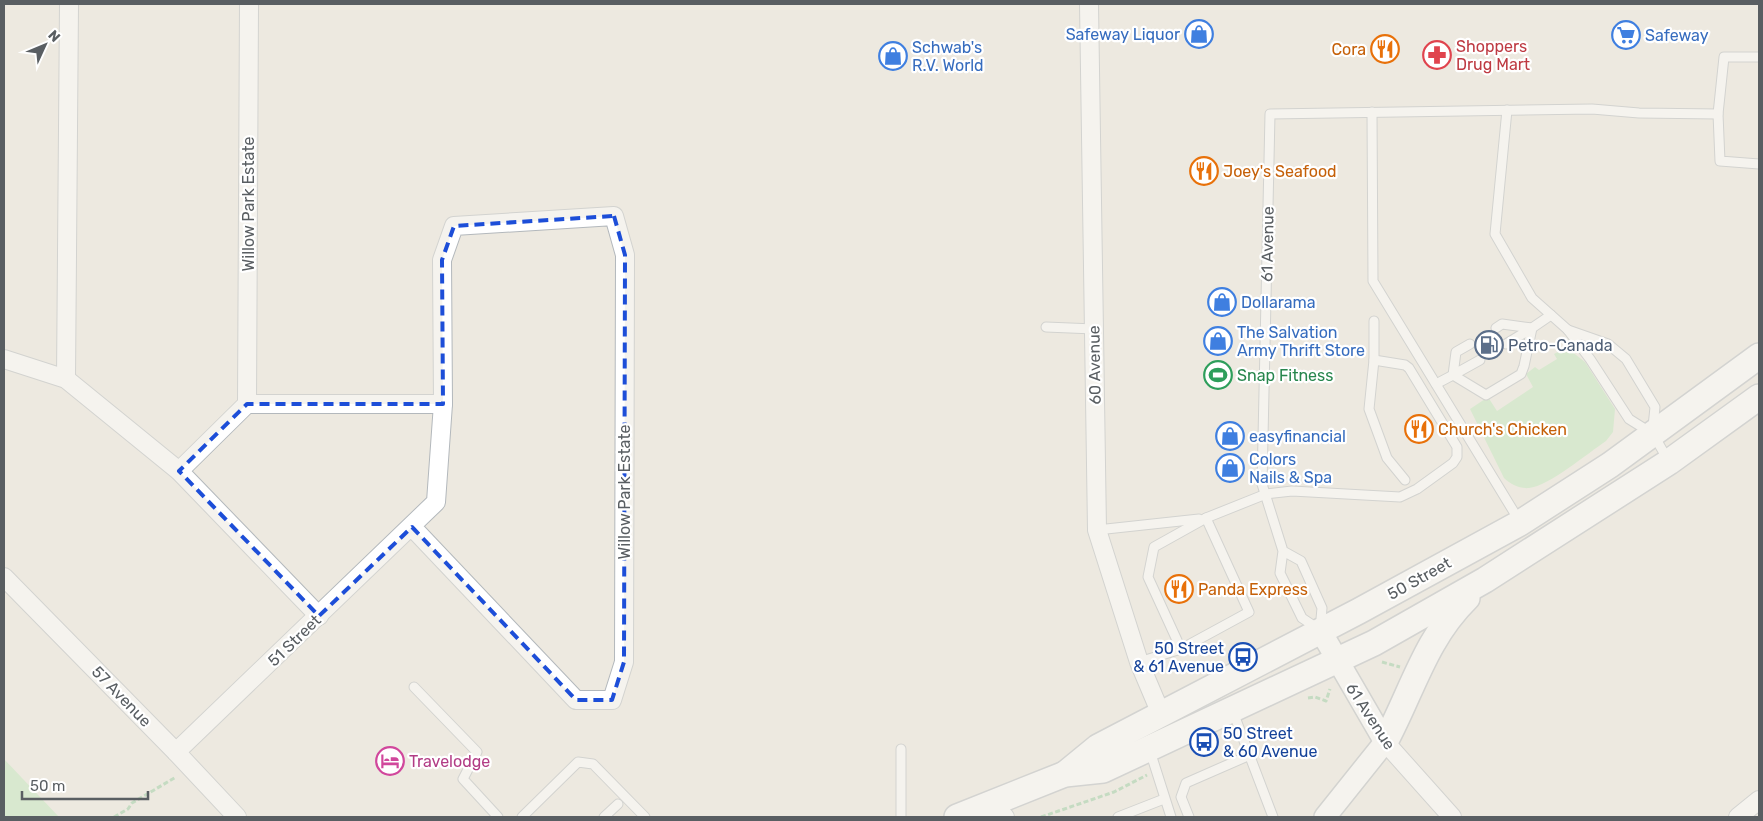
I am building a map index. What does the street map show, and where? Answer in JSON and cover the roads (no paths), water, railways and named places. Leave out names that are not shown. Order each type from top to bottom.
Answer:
[{"type":"main road","name":"50 Street","points":[[957,817],[999,810],[1065,774],[1098,747],[1359,611],[1520,523],[1610,465],[1759,356]]},
{"type":"main road","name":"50 Street","points":[[1065,774],[1103,770],[1374,643],[1484,580],[1669,462],[1758,398]]},
{"type":"main road","points":[[1385,742],[1400,714],[1418,669],[1448,616],[1484,580]]},
{"type":"street","points":[[66,379],[69,4]]},
{"type":"street","name":"Willow Park Estate","points":[[247,404],[249,4]]},
{"type":"street","name":"60 Avenue","points":[[1089,4],[1096,530],[1139,662],[1161,714]]},
{"type":"street","name":"Willow Park Estate","points":[[614,216],[625,255],[624,662],[612,700],[576,700],[412,527],[436,502],[443,404],[442,260],[454,226],[614,216]]},
{"type":"street","points":[[4,359],[66,379],[179,471],[319,616]]},
{"type":"street","points":[[179,471],[247,404],[443,404]]},
{"type":"street","name":"51 Street","points":[[176,752],[412,527]]},
{"type":"street","name":"57 Avenue","points":[[4,577],[192,768],[237,817]]},
{"type":"street","name":"61 Avenue","points":[[1320,630],[1385,742],[1452,817]]},
{"type":"street","points":[[1325,817],[1385,742]]},
{"type":"street","points":[[1738,817],[1759,800]]},
{"type":"lane","points":[[1759,57],[1724,57],[1718,114],[1720,160],[1759,164]]},
{"type":"lane","points":[[1520,523],[1372,281],[1372,112],[1592,109],[1639,113],[1718,114]]},
{"type":"lane","points":[[1507,110],[1495,234],[1532,298],[1568,330],[1629,419],[1653,434],[1669,462]]},
{"type":"lane","name":"61 Avenue","points":[[1320,630],[1302,618],[1280,573],[1284,551],[1262,484],[1270,114],[1372,112]]},
{"type":"lane","points":[[1506,344],[1551,315]]},
{"type":"lane","points":[[1374,321],[1374,360],[1368,409],[1387,458],[1405,480]]},
{"type":"lane","points":[[1496,328],[1502,324],[1532,328]]},
{"type":"lane","points":[[1046,327],[1094,329]]},
{"type":"lane","points":[[1453,375],[1486,395],[1520,374],[1524,366],[1532,328]]},
{"type":"lane","points":[[1568,330],[1608,344],[1626,360],[1655,407],[1653,434]]},
{"type":"lane","points":[[1453,375],[1456,352],[1470,344]]},
{"type":"lane","points":[[1181,649],[1148,577],[1154,547],[1206,518],[1266,494],[1292,491],[1400,497],[1417,489],[1453,463],[1457,457],[1457,447],[1409,368],[1405,365],[1374,360]]},
{"type":"lane","points":[[1436,384],[1480,360]]},
{"type":"lane","points":[[1096,530],[1206,518]]},
{"type":"lane","points":[[1139,662],[1181,649],[1249,612],[1206,518]]},
{"type":"lane","points":[[1284,551],[1301,561],[1322,608],[1320,630]]},
{"type":"lane","points":[[414,686],[477,752],[462,779],[498,817]]},
{"type":"lane","points":[[1232,709],[1273,817]]},
{"type":"lane","points":[[1150,748],[1171,817]]},
{"type":"lane","points":[[901,749],[901,817]]},
{"type":"lane","points":[[1189,817],[1181,797],[1186,783],[1250,755]]},
{"type":"lane","points":[[522,817],[578,762],[593,764],[645,817]]},
{"type":"lane","points":[[1118,817],[1164,799]]},
{"type":"lane","points":[[604,817],[618,804]]},
{"type":"place","name":"Safeway Liquor","points":[[1199,34]]},
{"type":"place","name":"Safeway","points":[[1626,35]]},
{"type":"place","name":"Cora","points":[[1385,49]]},
{"type":"place","name":"Shoppers Drug Mart","points":[[1437,55]]},
{"type":"place","name":"Schwab's R.V. World","points":[[893,56]]},
{"type":"place","name":"Joey's Seafood","points":[[1204,171]]},
{"type":"place","name":"Dollarama","points":[[1222,302]]},
{"type":"place","name":"The Salvation Army Thrift Store","points":[[1218,341]]},
{"type":"place","name":"Petro-Canada","points":[[1489,345]]},
{"type":"place","name":"Snap Fitness","points":[[1218,375]]},
{"type":"place","name":"Church's Chicken","points":[[1419,429]]},
{"type":"place","name":"easyfinancial","points":[[1230,436]]},
{"type":"place","name":"Colors Nails & Spa","points":[[1230,468]]},
{"type":"place","name":"Panda Express","points":[[1179,589]]},
{"type":"place","name":"50 Street & 61 Avenue","points":[[1243,657]]},
{"type":"place","name":"50 Street & 60 Avenue","points":[[1204,742]]},
{"type":"place","name":"Travelodge","points":[[390,761]]}]
